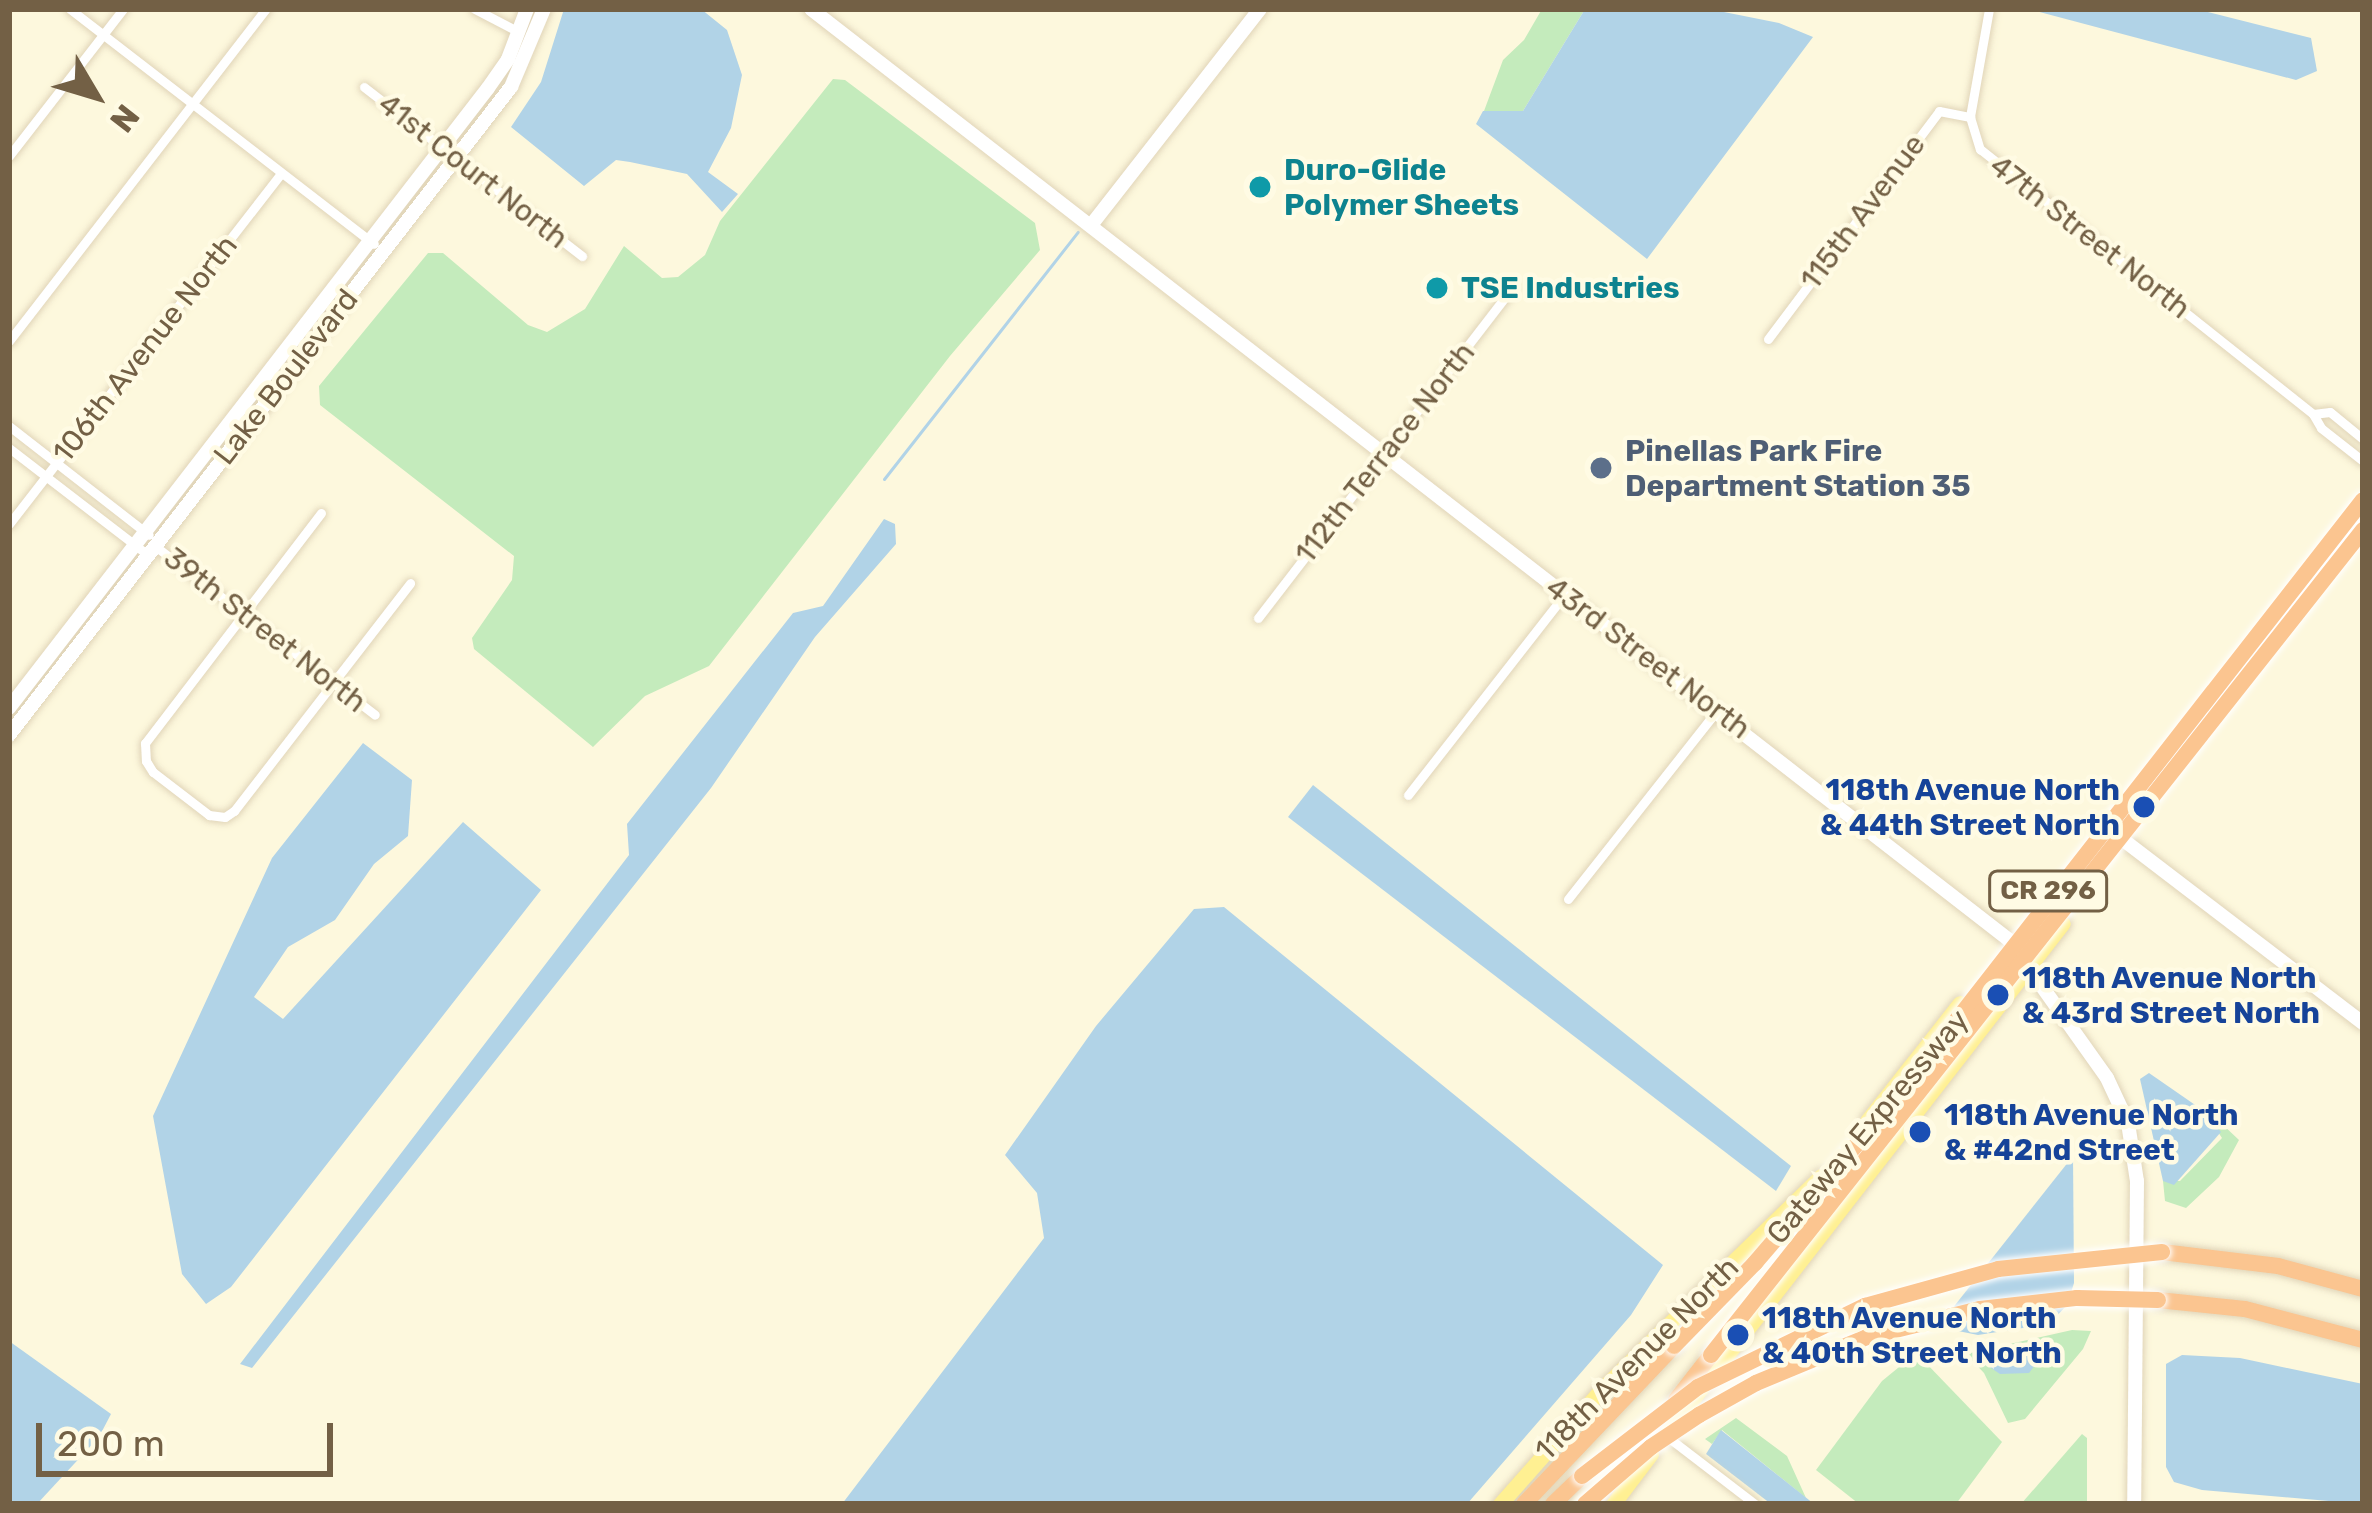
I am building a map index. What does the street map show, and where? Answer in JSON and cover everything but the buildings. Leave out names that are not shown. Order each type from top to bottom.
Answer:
[{"type":"highway","name":"Gateway Expressway","points":[[1524,1504],[1755,1263],[1892,1103],[2363,500]]},
{"type":"highway","name":"Gateway Expressway","points":[[1594,1504],[2363,530]]},
{"type":"highway","points":[[1553,1504],[1698,1387],[1865,1306],[2024,1264],[2162,1252],[2278,1265],[2363,1289]]},
{"type":"highway","points":[[1585,1504],[1651,1447],[1699,1415],[1787,1369],[1868,1337],[1980,1309],[2077,1298],[2158,1300],[2245,1309],[2363,1340]]},
{"type":"main road","name":"118th Avenue North","points":[[1500,1504],[1601,1390],[1821,1176],[2363,488]]},
{"type":"main road","name":"118th Avenue North","points":[[1612,1504],[2363,542]]},
{"type":"street","points":[[70,9],[377,246]]},
{"type":"street","points":[[9,156],[123,9]]},
{"type":"street","points":[[9,341],[266,9]]},
{"type":"street","points":[[475,9],[527,36]]},
{"type":"street","name":"Lake Boulevard","points":[[377,246],[456,158],[511,87],[527,36],[527,9]]},
{"type":"street","name":"Lake Boulevard","points":[[9,735],[148,544],[377,246],[544,9]]},
{"type":"street","name":"43rd Street North","points":[[811,9],[2009,940],[2107,1078],[2128,1123],[2137,1181],[2134,1504]]},
{"type":"street","points":[[1093,224],[1260,9]]},
{"type":"street","points":[[1970,117],[1988,9]]},
{"type":"street","name":"41st Court North","points":[[364,87],[582,256]]},
{"type":"street","name":"115th Avenue","points":[[1768,339],[1939,111],[1970,117]]},
{"type":"street","name":"47th Street North","points":[[1970,117],[1980,149],[2313,414],[2321,428],[2363,461]]},
{"type":"street","name":"106th Avenue North","points":[[9,524],[281,173]]},
{"type":"street","name":"112th Terrace North","points":[[1258,618],[1512,288]]},
{"type":"street","points":[[2313,414],[2330,412],[2363,439]]},
{"type":"street","name":"39th Street North","points":[[9,426],[148,544]]},
{"type":"street","name":"39th Street North","points":[[9,448],[148,544],[375,715]]},
{"type":"street","points":[[321,513],[145,743],[148,767],[217,817],[234,811],[410,583]]},
{"type":"street","name":"Lake Boulevard","points":[[9,708],[148,544]]},
{"type":"street","points":[[1408,795],[1564,595]]},
{"type":"street","points":[[1568,899],[1718,710]]},
{"type":"street","points":[[2126,842],[2363,1023]]},
{"type":"street","points":[[1665,1435],[1755,1504]]},
{"type":"green space","points":[[1542,9],[1585,9],[1523,111],[1484,111],[1503,60],[1524,40]]},
{"type":"green space","points":[[833,79],[845,80],[1035,223],[1040,250],[950,356],[709,666],[645,696],[593,747],[474,649],[472,638],[512,580],[514,556],[320,405],[319,386],[428,253],[443,253],[528,325],[547,332],[585,309],[624,246],[662,278],[678,277],[705,255],[720,221]]},
{"type":"green space","points":[[2221,1123],[2239,1140],[2219,1177],[2186,1208],[2165,1201],[2163,1181],[2180,1181],[2222,1138],[2216,1129]]},
{"type":"green space","points":[[2072,1330],[2091,1331],[2083,1349],[2025,1419],[2008,1423],[1984,1373],[1966,1354]]},
{"type":"green space","points":[[1924,1361],[2002,1442],[1956,1504],[1859,1504],[1816,1470],[1882,1381],[1904,1363]]},
{"type":"green space","points":[[1736,1418],[1787,1456],[1806,1498],[1722,1430],[1712,1444],[1705,1439]]},
{"type":"green space","points":[[2082,1434],[2087,1438],[2087,1504],[2021,1504]]},
{"type":"water","points":[[564,9],[701,9],[727,30],[742,75],[731,128],[708,172],[738,194],[722,212],[687,174],[630,162],[616,160],[584,186],[511,127],[541,82]]},
{"type":"water","points":[[1585,9],[1709,9],[1779,23],[1813,37],[1647,259],[1476,124],[1483,111],[1523,111]]},
{"type":"water","points":[[2028,9],[2196,9],[2311,38],[2317,71],[2296,80]]},
{"type":"water","points":[[884,519],[895,524],[896,544],[815,637],[711,788],[252,1368],[240,1364],[629,855],[627,824],[793,613],[823,606]]},
{"type":"water","points":[[363,743],[412,780],[408,836],[374,864],[335,920],[288,947],[254,997],[283,1019],[463,822],[541,890],[231,1287],[206,1304],[182,1274],[153,1116],[272,858]]},
{"type":"water","points":[[1313,785],[1791,1166],[1776,1191],[1288,817]]},
{"type":"water","points":[[1224,907],[1663,1265],[1631,1315],[1467,1504],[842,1504],[1044,1238],[1037,1193],[1005,1155],[1096,1026],[1194,909]]},
{"type":"water","points":[[2149,1073],[2201,1109],[2221,1132],[2174,1185],[2163,1181],[2140,1079]]},
{"type":"water","points":[[2073,1156],[2074,1283],[2067,1305],[2052,1321],[2035,1326],[1978,1335],[1953,1330],[1948,1314]]},
{"type":"water","points":[[9,1341],[111,1414],[99,1437],[37,1504],[9,1504]]},
{"type":"water","points":[[2052,1343],[2029,1373],[2000,1374],[1979,1360],[1981,1353]]},
{"type":"water","points":[[2182,1355],[2240,1358],[2363,1384],[2363,1504],[2202,1490],[2174,1482],[2166,1467],[2166,1364]]},
{"type":"water","points":[[1721,1430],[1814,1504],[1771,1504],[1706,1454]]},
{"type":"waterway","points":[[884,479],[1078,232]]},
{"type":"place","name":"Duro-Glide Polymer Sheets","points":[[1260,187]]},
{"type":"place","name":"TSE Industries","points":[[1437,288]]},
{"type":"place","name":"Pinellas Park Fire Department Station 35","points":[[1601,468]]},
{"type":"place","name":"118th Avenue North & 44th Street North","points":[[2144,807]]},
{"type":"place","name":"118th Avenue North & 43rd Street North","points":[[1998,995]]},
{"type":"place","name":"118th Avenue North & #42nd Street","points":[[1920,1132]]},
{"type":"place","name":"118th Avenue North & 40th Street North","points":[[1738,1335]]}]
